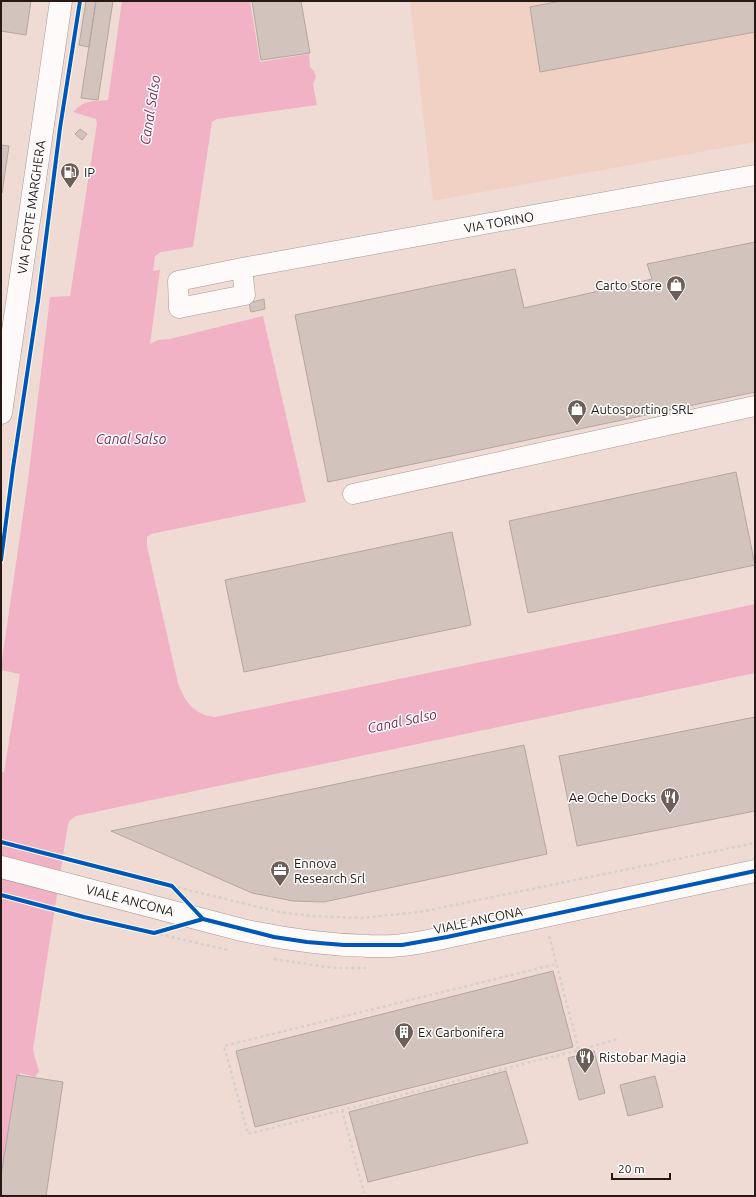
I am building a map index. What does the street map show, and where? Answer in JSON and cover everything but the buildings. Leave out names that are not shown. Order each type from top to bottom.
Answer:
[{"type":"street","name":"VIA FORTE MARGHERA","points":[[1,413],[6,341],[61,1]]},
{"type":"street","name":"VIA TORINO","points":[[242,268],[755,175]]},
{"type":"street","points":[[353,494],[755,406]]},
{"type":"street","name":"VIALE ANCONA","points":[[1,867],[274,937],[306,942],[344,945],[402,946],[755,871]]},
{"type":"path","points":[[165,884],[279,912],[310,916],[360,918],[420,912],[755,843]]},
{"type":"path","points":[[172,886],[178,892]]},
{"type":"path","points":[[147,932],[154,933],[168,929]]},
{"type":"path","points":[[549,934],[579,1050]]},
{"type":"path","points":[[556,964],[224,1046],[248,1134],[618,1039]]},
{"type":"path","points":[[342,1110],[364,1193]]},
{"type":"shaded area","points":[[410,1],[755,1],[755,142],[433,201]]},
{"type":"water","name":"Canal Salso","points":[[122,1],[250,1],[260,62],[309,54],[310,67],[314,71],[316,77],[313,84],[317,105],[217,119],[212,122],[193,247],[161,252],[155,256],[153,271],[160,270],[150,344],[158,340],[170,339],[263,316],[306,502],[151,534],[147,537],[147,546],[178,683],[187,702],[201,714],[215,717],[755,604],[755,673],[76,816],[69,821],[67,830],[33,1049],[39,1071],[35,1077],[20,1073],[3,1196],[1,1196],[1,772],[4,772],[20,674],[1,670],[1,667],[28,480],[50,297],[70,296],[97,123],[96,119],[73,112],[85,103],[108,100]]},
{"type":"cycle path","points":[[1,560],[38,301],[60,128],[80,1]]},
{"type":"cycle path","points":[[1,842],[172,886],[203,919]]},
{"type":"cycle path","points":[[203,919],[274,937],[307,942],[344,945],[402,945],[447,937],[755,871]]},
{"type":"cycle path","points":[[1,895],[84,917],[154,933],[203,919]]},
{"type":"place","name":"IP","points":[[70,189]]},
{"type":"place","name":"Carto Store","points":[[676,302]]},
{"type":"place","name":"Autosporting SRL","points":[[577,426]]},
{"type":"place","name":"Ae Oche Docks","points":[[670,814]]},
{"type":"place","name":"Ennova Research Srl","points":[[280,887]]},
{"type":"place","name":"Ex Carbonifera","points":[[404,1049]]},
{"type":"place","name":"Ristobar Magia","points":[[585,1074]]}]
